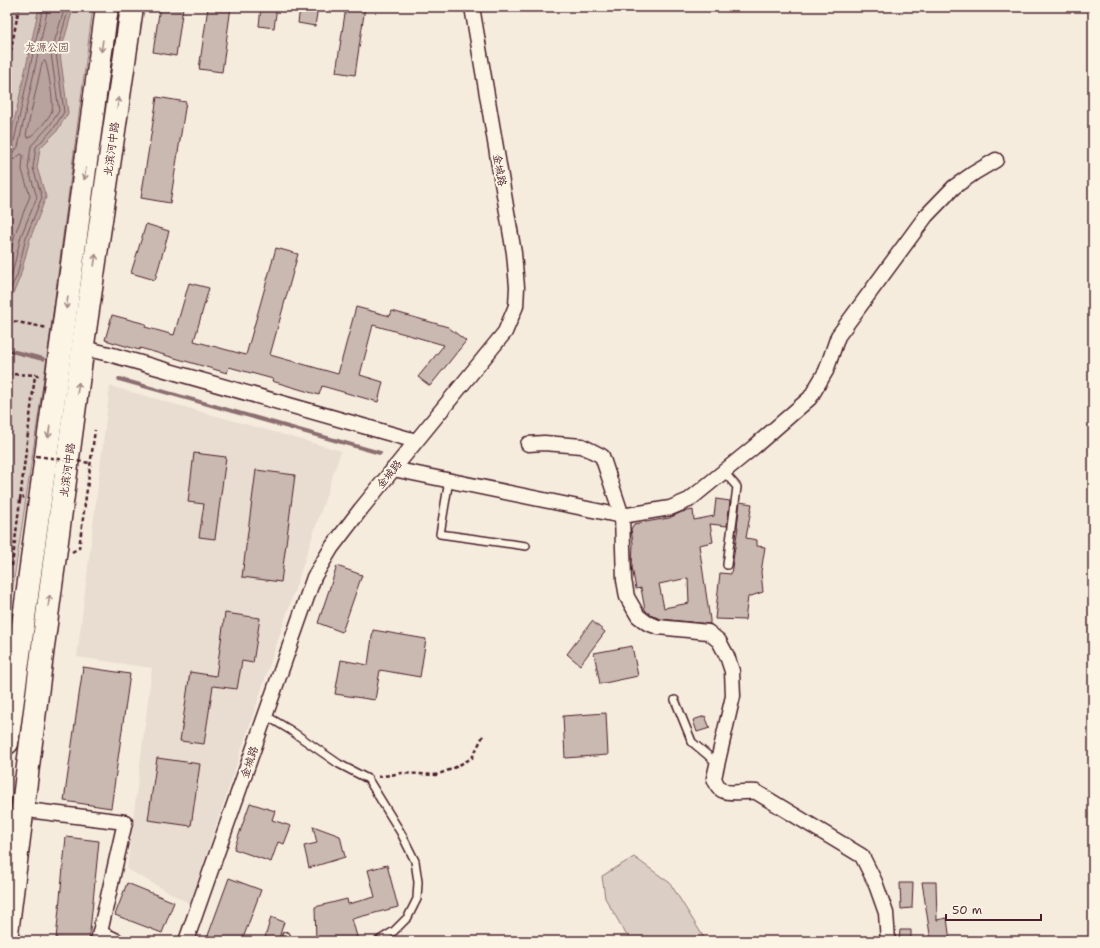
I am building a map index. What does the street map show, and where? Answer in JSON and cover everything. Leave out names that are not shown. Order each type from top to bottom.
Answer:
[{"type":"main road","name":"北滨河中路","points":[[7,743],[108,7]]},
{"type":"main road","name":"北滨河中路","points":[[7,933],[83,348],[132,7]]},
{"type":"main road","points":[[20,941],[35,812],[44,639]]},
{"type":"street","name":"金城路","points":[[186,941],[314,577],[332,547],[504,332],[516,306],[517,287],[514,253],[472,7]]},
{"type":"street","points":[[394,469],[622,516],[670,508],[689,500],[810,398],[826,371],[838,336],[926,216],[954,187],[996,160]]},
{"type":"street","points":[[83,348],[109,354],[416,441]]},
{"type":"street","points":[[528,444],[544,442],[582,446],[602,456],[622,516],[624,580],[627,597],[638,616],[647,623],[658,627],[708,632],[719,641],[727,656],[732,671],[733,696],[714,778],[718,787],[724,792],[756,792],[862,856],[875,882],[886,913],[888,941]]},
{"type":"street","points":[[35,812],[126,822],[99,937],[117,941]]},
{"type":"lane","points":[[724,472],[737,487],[727,564]]},
{"type":"lane","points":[[449,480],[440,534],[526,546]]},
{"type":"lane","points":[[675,700],[692,742],[717,763]]},
{"type":"lane","points":[[265,715],[290,730],[339,764],[368,779],[401,833],[414,861],[418,882],[417,899],[408,917],[394,931],[378,941]]},
{"type":"path","points":[[7,72],[19,7]]},
{"type":"path","points":[[7,374],[57,375]]},
{"type":"path","points":[[20,500],[35,375]]},
{"type":"path","points":[[79,548],[95,430]]},
{"type":"path","points":[[36,456],[91,463]]},
{"type":"path","points":[[368,779],[402,773],[436,775],[452,769],[472,758],[484,734]]},
{"type":"shaded area","points":[[110,386],[341,451],[190,904],[127,869],[152,668],[77,657]]},
{"type":"green space","name":"龙源公园","points":[[7,7],[93,7],[48,351],[7,626]]},
{"type":"green space","points":[[634,857],[670,883],[706,941],[630,941],[605,898],[602,876]]},
{"type":"water","points":[[39,7],[83,7],[72,12],[60,54],[68,113],[57,131],[40,148],[37,168],[46,197],[30,239],[20,277],[13,294],[7,295],[7,154]]},
{"type":"building","points":[[160,7],[183,7],[176,56],[153,52]]},
{"type":"building","points":[[208,7],[231,7],[222,72],[199,69]]},
{"type":"building","points":[[261,7],[277,7],[274,28],[259,26]]},
{"type":"building","points":[[300,7],[318,7],[315,26],[298,23]]},
{"type":"building","points":[[346,7],[365,7],[355,75],[336,72]]},
{"type":"building","points":[[157,97],[186,102],[170,203],[141,198]]},
{"type":"building","points":[[146,224],[169,231],[155,280],[131,273]]},
{"type":"building","points":[[276,248],[298,254],[270,355],[338,374],[356,307],[390,316],[392,311],[448,327],[466,341],[430,386],[418,377],[444,345],[373,325],[360,375],[383,382],[378,402],[322,386],[319,395],[272,381],[273,379],[229,367],[227,373],[140,348],[139,350],[105,340],[112,315],[146,324],[145,327],[174,335],[189,283],[209,288],[194,341],[246,355]]},
{"type":"building","points":[[194,453],[226,457],[215,539],[199,537],[204,504],[188,502]]},
{"type":"building","points":[[256,470],[295,475],[281,582],[242,577]]},
{"type":"building","points":[[716,499],[730,501],[727,526],[710,524],[713,542],[699,545],[710,624],[660,619],[651,615],[645,610],[641,588],[636,589],[632,567],[633,543],[631,529],[634,524],[669,518],[682,512],[693,510],[694,520],[714,516]],"holes":[[[688,578],[689,603],[664,608],[659,584]]]},
{"type":"building","points":[[740,502],[752,504],[746,538],[757,540],[757,546],[765,547],[761,572],[763,592],[748,597],[745,620],[715,619],[720,573],[731,574]]},
{"type":"building","points":[[337,566],[362,575],[342,632],[318,623]]},
{"type":"building","points":[[225,613],[260,618],[253,663],[242,661],[237,689],[213,686],[204,744],[180,741],[190,672],[216,676]]},
{"type":"building","points":[[592,621],[605,632],[580,665],[567,654]]},
{"type":"building","points":[[373,630],[426,639],[420,677],[380,670],[375,700],[335,694],[341,660],[368,665]]},
{"type":"building","points":[[632,646],[638,676],[600,684],[594,653]]},
{"type":"building","points":[[83,667],[130,674],[111,808],[64,801]]},
{"type":"building","points":[[606,713],[608,755],[565,758],[563,716]]},
{"type":"building","points":[[705,716],[710,728],[697,732],[693,720]]},
{"type":"building","points":[[157,758],[200,764],[191,826],[148,820]]},
{"type":"building","points":[[250,803],[275,811],[272,820],[291,826],[284,844],[278,842],[271,862],[234,849]]},
{"type":"building","points":[[313,826],[340,836],[345,857],[309,868],[304,846],[317,843]]},
{"type":"building","points":[[66,837],[99,841],[89,941],[56,939]]},
{"type":"building","points":[[387,865],[398,907],[352,919],[358,940],[316,941],[315,907],[347,899],[348,904],[375,897],[368,870]]},
{"type":"building","points":[[229,878],[261,890],[242,941],[206,941]]},
{"type":"building","points":[[922,882],[936,882],[937,920],[947,918],[950,941],[931,941]]},
{"type":"building","points":[[127,883],[174,902],[162,933],[115,915]]},
{"type":"building","points":[[900,883],[913,883],[912,908],[901,909]]},
{"type":"building","points":[[271,917],[284,922],[278,941],[264,941]]},
{"type":"building","points":[[900,930],[911,930],[911,941],[899,941]]},
{"type":"waterway","points":[[7,350],[43,359]]},
{"type":"waterway","points":[[119,379],[380,453]]}]
